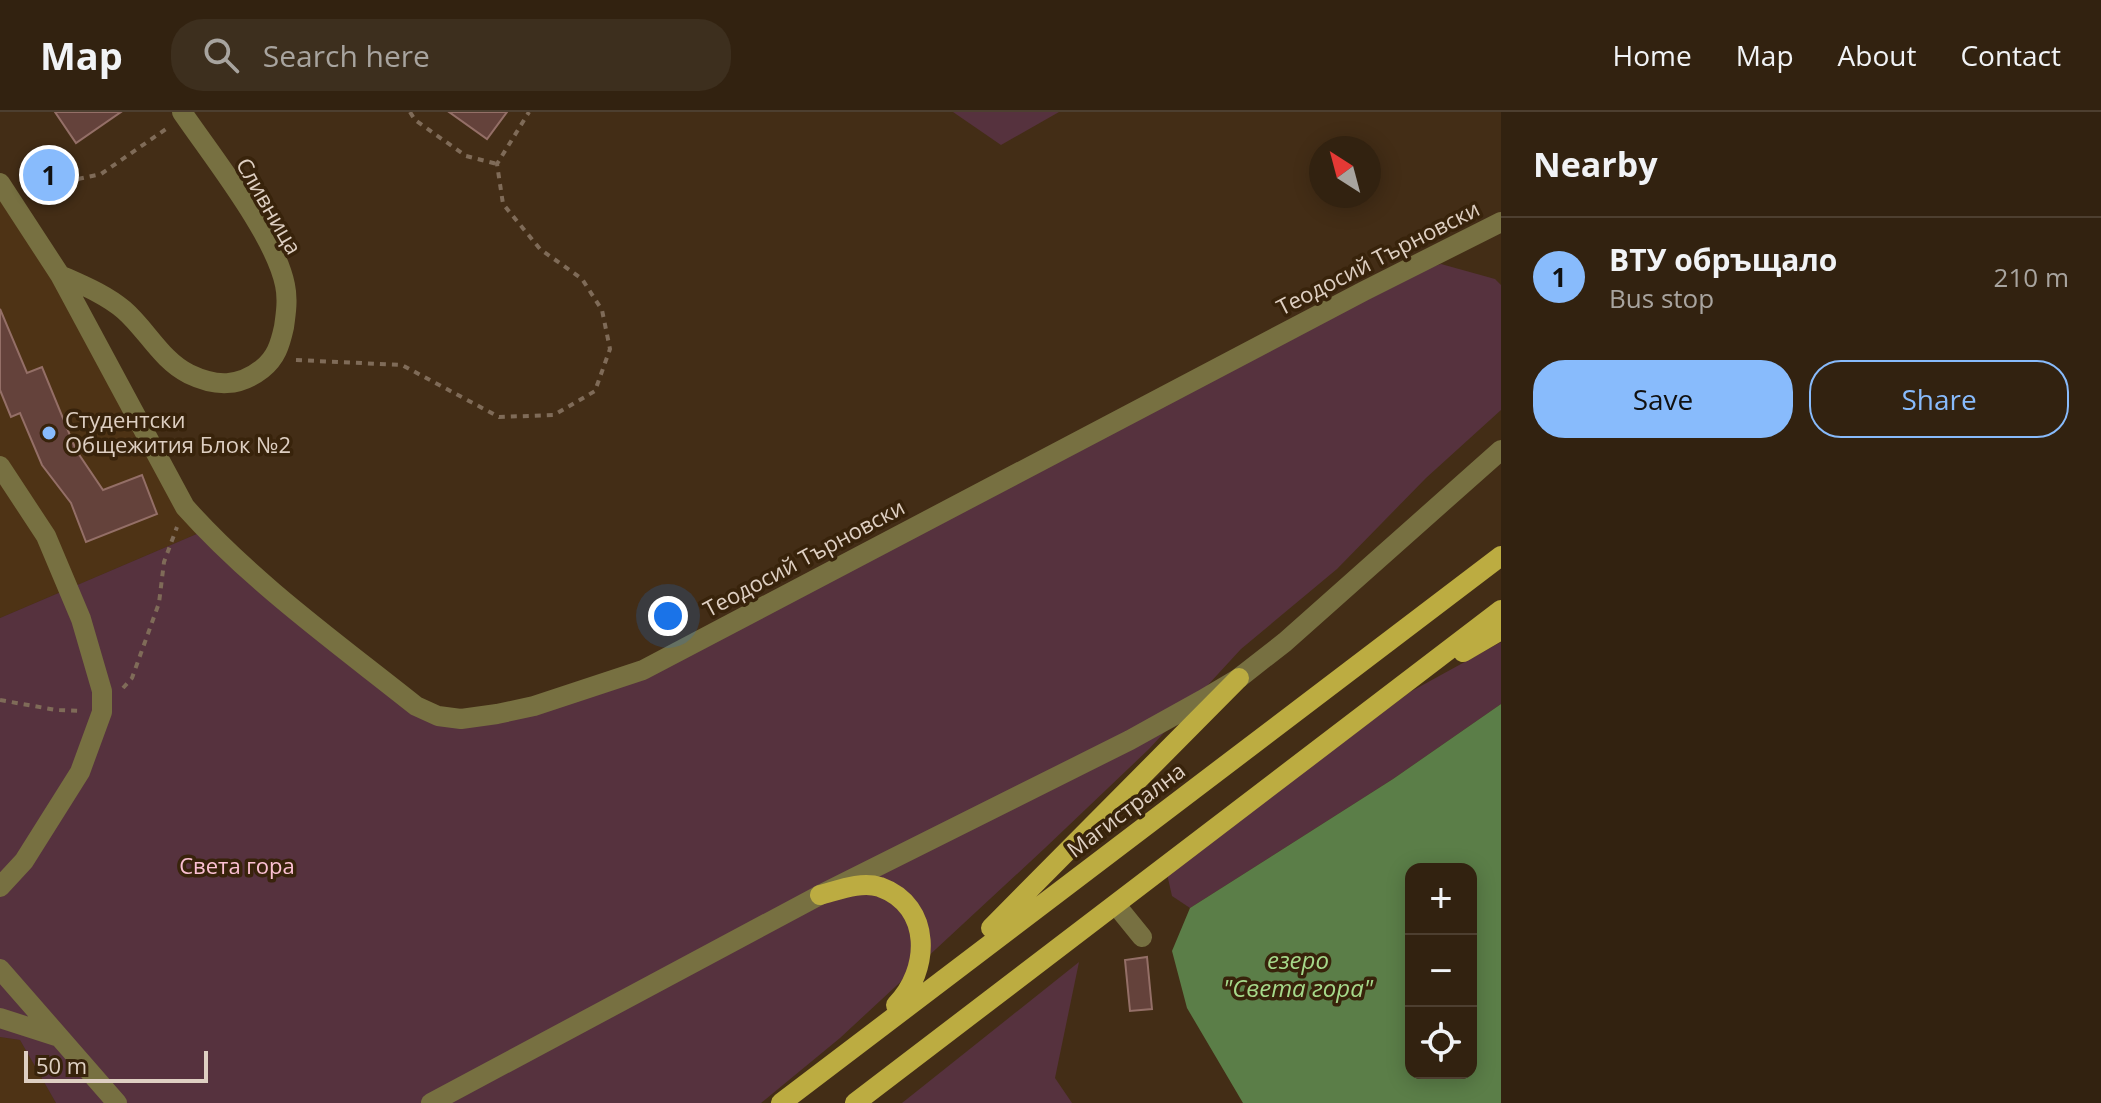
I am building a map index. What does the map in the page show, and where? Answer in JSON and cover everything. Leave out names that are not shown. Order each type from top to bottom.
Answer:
[{"type":"main road","name":"Магистрална","points":[[781,1103],[1501,556]]},
{"type":"main road","points":[[855,1103],[1501,610]]},
{"type":"main road","points":[[1394,692],[1501,630]]},
{"type":"main road","points":[[941,979],[1239,678]]},
{"type":"main road","points":[[820,895],[861,884],[881,888],[903,902],[916,922],[922,942],[920,966],[909,992],[853,1047]]},
{"type":"street","name":"Сливница","points":[[183,114],[260,228],[285,284],[287,309],[274,360]]},
{"type":"street","name":"Теодосий Търновски","points":[[4,188],[60,275],[185,507],[272,591],[416,706],[438,716],[461,719],[534,706],[643,670],[1364,291],[1501,223]]},
{"type":"street","points":[[60,275],[98,292],[124,311],[166,358],[188,374],[235,385],[274,360]]},
{"type":"street","points":[[431,1103],[820,895],[1130,740],[1239,678],[1285,642],[1501,450]]},
{"type":"street","points":[[0,466],[46,536],[81,619],[102,691],[102,712],[80,772],[24,861],[0,887]]},
{"type":"street","points":[[1116,905],[1142,937]]},
{"type":"street","points":[[0,969],[117,1103]]},
{"type":"street","points":[[0,1018],[59,1037]]},
{"type":"path","points":[[410,112],[415,120],[466,156],[497,164]]},
{"type":"path","points":[[274,360],[402,365],[499,417],[554,415],[595,391],[610,349],[602,310],[582,279],[540,249],[503,204],[497,164],[529,112]]},
{"type":"path","points":[[4,188],[101,174],[183,114]]},
{"type":"path","points":[[0,700],[56,710],[102,712],[132,678],[159,603],[164,562],[185,507]]},
{"type":"shaded area","points":[[0,183],[206,530],[0,618]]},
{"type":"shaded area","points":[[0,1037],[20,1040],[56,1103],[0,1103]]},
{"type":"green space","points":[[953,112],[1059,112],[1001,145]]},
{"type":"green space","name":"Света гора","points":[[1441,264],[1495,279],[1501,285],[1501,410],[1426,478],[1337,569],[1241,649],[1149,749],[1045,848],[840,1038],[761,1103],[56,1103],[20,1040],[0,1037],[0,618],[206,530],[438,716],[587,689],[1364,291]]},
{"type":"green space","points":[[1501,642],[1501,704],[1393,779],[1190,908],[1172,896],[1167,874],[1410,692]]},
{"type":"green space","points":[[1079,962],[1055,1078],[1072,1103],[902,1103]]},
{"type":"water","name":"езеро \"Света гора\"","points":[[1501,704],[1501,1103],[1243,1103],[1187,1008],[1172,951],[1190,908],[1393,779]]},
{"type":"building","points":[[55,112],[121,112],[76,143]]},
{"type":"building","points":[[449,112],[507,112],[487,139]]},
{"type":"building","name":"Студентски Общежития Блок №2","points":[[0,309],[27,373],[42,367],[76,450],[103,490],[142,475],[157,514],[86,542],[71,503],[42,465],[20,413],[11,417],[0,390]]},
{"type":"building","points":[[1147,957],[1152,1009],[1130,1011],[1125,960]]},
{"type":"place","name":"ВТУ обръщало","points":[[49,175]]},
{"type":"place","name":"Студентски Общежития Блок №2","points":[[49,433]]}]
